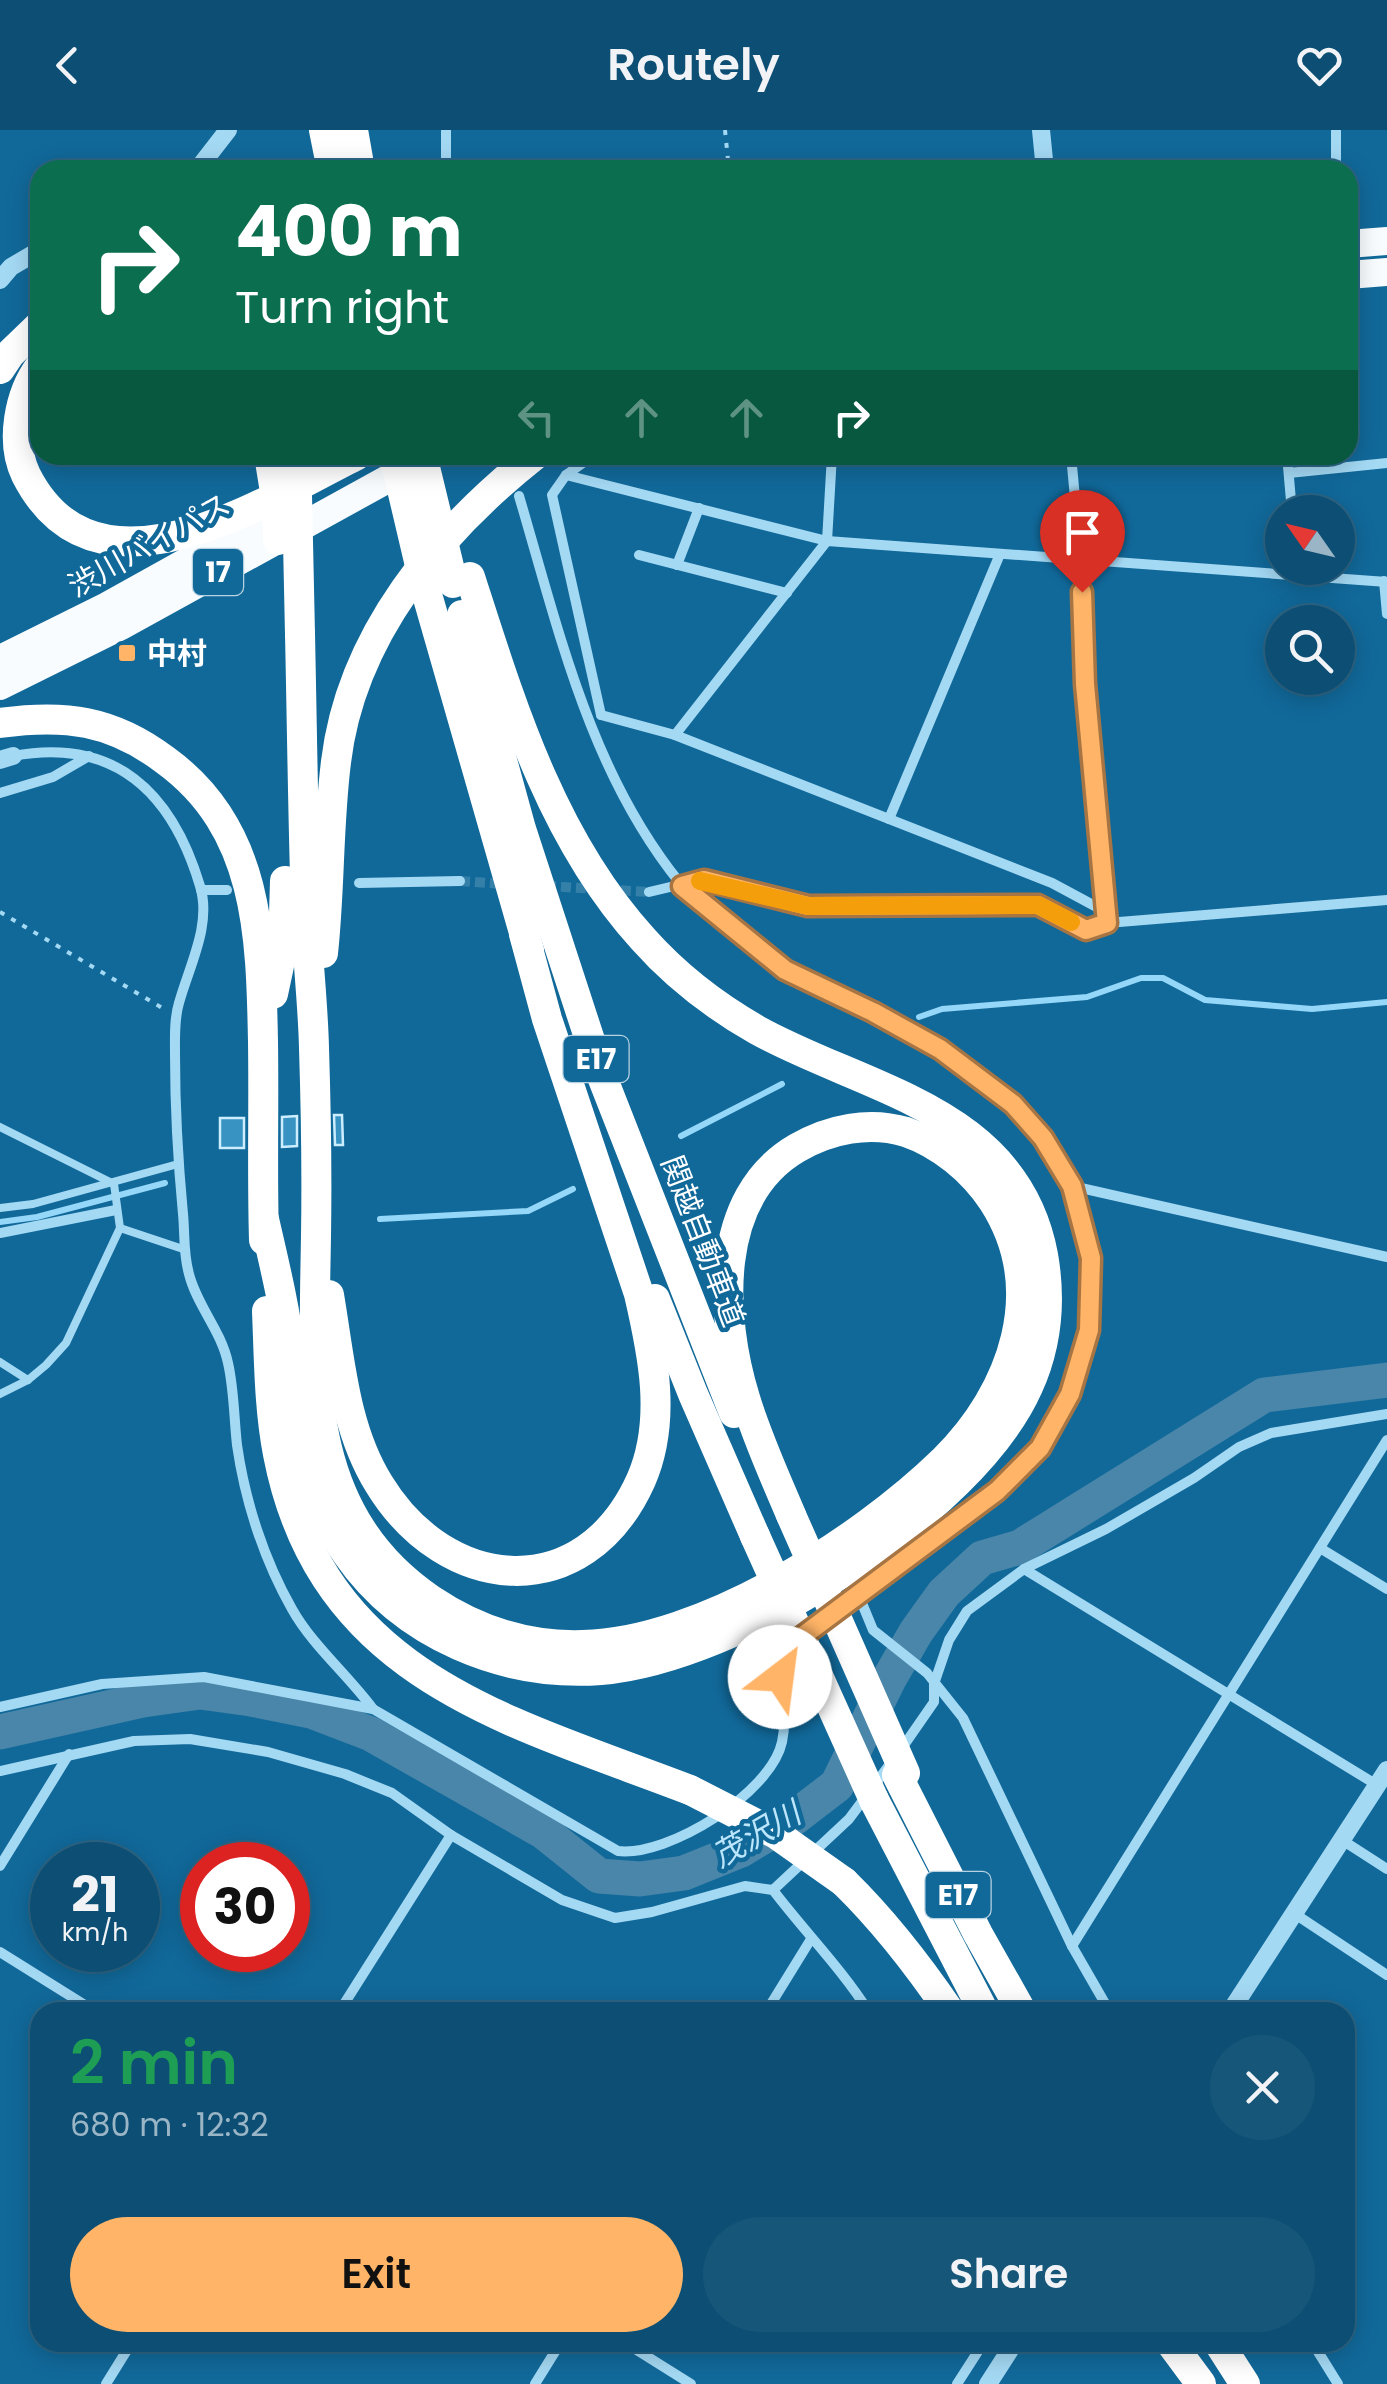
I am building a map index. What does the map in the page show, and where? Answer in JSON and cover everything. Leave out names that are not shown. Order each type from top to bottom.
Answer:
[{"type":"highway","points":[[324,130],[330,160]]},
{"type":"highway","points":[[353,130],[358,160]]},
{"type":"highway","points":[[1358,243],[1387,242]]},
{"type":"highway","points":[[1358,274],[1387,272]]},
{"type":"highway","points":[[0,369],[30,335]]},
{"type":"highway","points":[[30,384],[20,414],[19,450],[24,470],[37,494],[57,514],[102,538],[129,542],[183,536],[218,524],[337,465]]},
{"type":"highway","points":[[271,465],[290,633],[314,1042],[313,1350],[322,1434],[350,1511],[395,1571],[455,1616],[485,1630],[555,1646],[591,1645],[668,1631],[736,1604],[834,1546],[925,1478],[973,1428],[1009,1366],[1022,1301],[1013,1238],[984,1188],[964,1166],[910,1133],[880,1127],[853,1128],[820,1136],[791,1151],[768,1171],[749,1196],[738,1222],[729,1286],[734,1355],[775,1524]]},
{"type":"highway","points":[[263,1036],[286,918],[290,633],[297,495],[293,465]]},
{"type":"highway","name":"渋川バイパス","points":[[0,659],[124,598],[362,465]]},
{"type":"highway","name":"関越自動車道","points":[[398,465],[450,584],[520,829],[601,1074],[775,1524],[874,1800],[979,2002]]},
{"type":"highway","name":"渋川バイパス","points":[[0,686],[121,626],[414,465]]},
{"type":"highway","name":"関越自動車道","points":[[424,465],[524,934],[640,1258],[693,1394],[775,1524],[978,1934],[1016,2002]]},
{"type":"highway","points":[[264,1219],[286,1318],[300,1441],[328,1522],[348,1555],[397,1606],[450,1642],[519,1666],[601,1670],[676,1654],[745,1624],[830,1578],[887,1540],[960,1481],[1009,1422],[1041,1354],[1047,1319],[1042,1250],[1030,1213],[989,1152],[924,1104],[757,1030],[678,974],[642,938],[580,853],[552,800],[513,705],[450,584],[435,465]]},
{"type":"highway","points":[[314,1042],[336,759],[352,694],[382,627],[436,548],[522,465]]},
{"type":"highway","points":[[0,723],[59,719],[93,723],[122,732],[150,748],[199,788],[219,813],[246,875],[260,946],[268,1339],[277,1452],[304,1538],[348,1607],[398,1656],[448,1692],[560,1742],[690,1790],[776,1834],[844,1882],[911,1955],[943,2002]]},
{"type":"highway","points":[[316,1218],[348,1408],[362,1451],[399,1513],[424,1538],[455,1558],[486,1569],[520,1573],[552,1566],[581,1552],[604,1533],[625,1508],[642,1478],[651,1446],[655,1375],[638,1294],[546,1019],[524,934]]},
{"type":"highway","points":[[1181,2352],[1203,2384]]},
{"type":"highway","points":[[1224,2352],[1245,2384]]},
{"type":"street","points":[[446,130],[446,160]]},
{"type":"street","points":[[1041,130],[1044,160]]},
{"type":"street","points":[[1336,130],[1336,160]]},
{"type":"street","points":[[204,160],[226,131]]},
{"type":"street","points":[[0,280],[11,267],[30,256]]},
{"type":"street","points":[[1289,474],[1387,463]]},
{"type":"street","points":[[580,465],[566,475],[552,495],[602,715]]},
{"type":"street","points":[[676,736],[827,541],[831,465]]},
{"type":"street","points":[[1072,465],[1082,562],[1085,684],[1106,917]]},
{"type":"street","points":[[1288,465],[1291,495]]},
{"type":"street","points":[[566,475],[827,541],[1082,562],[1265,570]]},
{"type":"street","points":[[0,1707],[102,1684],[204,1677],[372,1709],[618,1851],[635,1853],[664,1845],[700,1825],[765,1776],[778,1756],[784,1737],[780,1677],[784,1650],[997,1491],[1040,1448],[1070,1394],[1089,1330],[1091,1258],[1072,1186],[1043,1138],[988,1082],[940,1049],[873,1012],[785,970],[682,886],[627,807],[590,730],[519,496]]},
{"type":"street","points":[[677,564],[699,508]]},
{"type":"street","points":[[888,819],[1000,554]]},
{"type":"street","points":[[639,555],[787,592]]},
{"type":"street","points":[[1355,578],[1386,582],[1387,614]]},
{"type":"street","points":[[590,730],[602,715]]},
{"type":"street","points":[[602,715],[676,736],[1052,883],[1106,917]]},
{"type":"street","points":[[6,758],[38,751],[90,756],[136,778],[178,827],[202,890],[198,946],[176,1017],[183,1249],[198,1297],[223,1343],[243,1479],[263,1546],[292,1611],[372,1709]]},
{"type":"street","points":[[0,793],[52,777],[90,756]]},
{"type":"street","points":[[648,892],[704,880],[808,906],[1038,905],[1086,930],[1106,917],[1387,900]]},
{"type":"street","points":[[359,883],[460,881]]},
{"type":"street","points":[[202,890],[227,890]]},
{"type":"street","points":[[1072,1186],[1387,1257]]},
{"type":"street","points":[[0,1233],[116,1210]]},
{"type":"street","points":[[774,1890],[849,1819],[934,1702],[930,1678],[967,1611],[1024,1569],[1106,1529],[1255,1440],[1271,1433],[1387,1414]]},
{"type":"street","points":[[1072,1946],[1387,1440]]},
{"type":"street","points":[[1320,1548],[1387,1590]]},
{"type":"street","points":[[1024,1569],[1382,1778],[1237,2002]]},
{"type":"street","points":[[859,1596],[873,1630],[930,1678],[963,1718],[1072,1946],[1104,2002]]},
{"type":"street","points":[[0,1772],[134,1740],[190,1739],[268,1752],[345,1774],[392,1793],[451,1835],[562,1900],[615,1918],[652,1912],[745,1886],[774,1890],[811,1939],[843,1972],[862,2002]]},
{"type":"street","points":[[0,1866],[68,1754]]},
{"type":"street","points":[[346,2002],[451,1835]]},
{"type":"street","points":[[1342,1840],[1387,1869]]},
{"type":"street","points":[[1295,1914],[1387,1975]]},
{"type":"street","points":[[772,2002],[811,1939]]},
{"type":"street","points":[[0,1952],[80,2002]]},
{"type":"street","points":[[106,2384],[126,2352]]},
{"type":"street","points":[[535,2384],[555,2352]]},
{"type":"street","points":[[640,2352],[691,2384]]},
{"type":"street","points":[[957,2384],[978,2352]]},
{"type":"street","points":[[988,2384],[1008,2352]]},
{"type":"street","points":[[1318,2352],[1338,2384]]},
{"type":"lane","points":[[0,1128],[114,1185]]},
{"type":"lane","points":[[0,1208],[114,1185],[178,1164]]},
{"type":"lane","points":[[0,1394],[28,1380],[66,1342],[120,1228],[114,1185]]},
{"type":"lane","points":[[120,1228],[183,1249]]},
{"type":"lane","points":[[0,1362],[28,1380]]},
{"type":"path","points":[[725,130],[728,160]]},
{"type":"path","points":[[0,912],[176,1017]]},
{"type":"building","points":[[334,1115],[342,1115],[343,1145],[335,1145]]},
{"type":"building","points":[[297,1116],[297,1146],[282,1147],[282,1117]]},
{"type":"building","points":[[220,1118],[244,1118],[244,1148],[220,1148]]},
{"type":"waterway","points":[[919,1017],[942,1009],[1087,997],[1141,978],[1163,978],[1205,1000],[1312,1009],[1387,1002]]},
{"type":"waterway","points":[[681,1136],[782,1084]]},
{"type":"waterway","points":[[0,1222],[37,1217],[165,1183]]},
{"type":"waterway","points":[[380,1219],[528,1211],[573,1189]]},
{"type":"waterway","name":"茂沢川","points":[[0,1732],[143,1700],[200,1692],[311,1711],[371,1734],[544,1832],[599,1876],[640,1879],[684,1873],[741,1850],[794,1818],[837,1785],[916,1632],[944,1593],[982,1558],[1020,1547],[1264,1395],[1387,1380]]},
{"type":"tunnel","points":[[460,881],[504,884]]},
{"type":"tunnel","points":[[546,886],[649,892]]},
{"type":"slow traffic","points":[[700,881],[808,906],[1038,905],[1071,922]]},
{"type":"place","name":"中村","points":[[127,653]]},
{"type":"route","points":[[780,1677],[784,1650],[997,1491],[1040,1448],[1070,1394],[1089,1330],[1091,1258],[1072,1186],[1043,1138],[1013,1104],[940,1049],[785,970],[682,886],[704,880],[808,906],[1038,905],[1086,930],[1107,923],[1085,684],[1082,592]]}]
